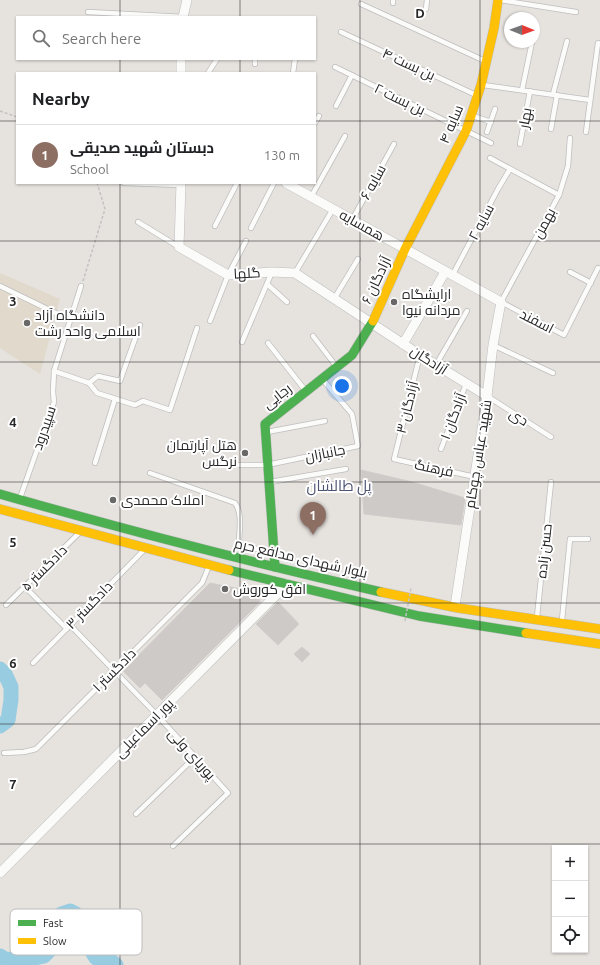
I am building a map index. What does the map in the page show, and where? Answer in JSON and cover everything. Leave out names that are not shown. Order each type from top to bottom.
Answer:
[{"type":"main road","name":"سایه ۴","points":[[405,249],[466,131],[481,85],[498,0]]},
{"type":"main road","name":"آزادگان ۶","points":[[372,323],[405,249]]},
{"type":"main road","name":"رجایی","points":[[275,567],[265,424],[352,355],[372,323]]},
{"type":"main road","name":"بلوار شهدای مدافع حرم","points":[[0,494],[186,545],[275,567],[455,606],[600,629]]},
{"type":"main road","name":"بلوار شهدای مدافع حرم","points":[[0,509],[182,558],[419,616],[600,644]]},
{"type":"main road","points":[[182,558],[186,545]]},
{"type":"street","points":[[183,16],[187,0]]},
{"type":"street","points":[[181,60],[181,72]]},
{"type":"street","points":[[179,247],[181,184]]},
{"type":"street","name":"همسایه","points":[[288,184],[501,302]]},
{"type":"street","name":"گلها","points":[[179,247],[228,275],[272,272],[295,273]]},
{"type":"street","points":[[295,273],[372,323]]},
{"type":"street","points":[[403,344],[449,274]]},
{"type":"street","name":"شهید عباس چوکام","points":[[455,606],[501,302]]},
{"type":"street","name":"آزادگان","points":[[372,323],[420,355],[487,396]]},
{"type":"street","name":"پور اسماعیلی","points":[[0,873],[287,584]]},
{"type":"lane","points":[[426,9],[427,0]]},
{"type":"lane","points":[[498,0],[576,12]]},
{"type":"lane","points":[[361,4],[486,62]]},
{"type":"lane","points":[[88,12],[164,16]]},
{"type":"lane","name":"بن بست ۴","points":[[341,32],[477,96]]},
{"type":"lane","points":[[551,130],[555,94],[567,41]]},
{"type":"lane","points":[[586,132],[598,44]]},
{"type":"lane","points":[[522,90],[531,48]]},
{"type":"lane","points":[[209,72],[216,60]]},
{"type":"lane","points":[[294,72],[295,60]]},
{"type":"lane","name":"بن بست ۲","points":[[335,67],[491,143]]},
{"type":"lane","points":[[336,106],[352,75]]},
{"type":"lane","points":[[481,85],[590,100]]},
{"type":"lane","name":"بهار","points":[[520,144],[530,91]]},
{"type":"lane","points":[[487,132],[495,109]]},
{"type":"lane","points":[[471,115],[491,122]]},
{"type":"lane","points":[[316,121],[319,116]]},
{"type":"lane","points":[[311,196],[345,136]]},
{"type":"lane","name":"بهمن","points":[[501,302],[558,195],[568,166],[570,138]]},
{"type":"lane","name":"سایه ۶","points":[[352,220],[394,144]]},
{"type":"lane","points":[[490,158],[558,195]]},
{"type":"lane","name":"سایه ۲","points":[[449,274],[510,169]]},
{"type":"lane","points":[[214,226],[236,184]]},
{"type":"lane","points":[[251,228],[273,184]]},
{"type":"lane","points":[[295,273],[333,209]]},
{"type":"lane","points":[[138,222],[179,247]]},
{"type":"lane","points":[[210,321],[228,275],[246,241]]},
{"type":"lane","points":[[334,299],[358,259]]},
{"type":"lane","name":"اسفند","points":[[501,302],[564,335],[592,283],[598,268]]},
{"type":"lane","points":[[242,342],[272,272]]},
{"type":"lane","points":[[570,272],[592,283]]},
{"type":"lane","points":[[267,284],[287,302]]},
{"type":"lane","points":[[0,286],[70,320]]},
{"type":"lane","name":"سپیدرود","points":[[19,499],[54,402],[52,392],[54,371],[81,286]]},
{"type":"lane","points":[[436,365],[467,311]]},
{"type":"lane","points":[[89,382],[98,376],[120,381],[140,325]]},
{"type":"lane","points":[[54,371],[89,382],[97,393],[135,405],[143,401],[170,410],[197,328]]},
{"type":"lane","points":[[312,336],[337,367]]},
{"type":"lane","points":[[268,343],[306,391]]},
{"type":"lane","points":[[494,345],[553,373]]},
{"type":"lane","name":"آزادگان ۳","points":[[394,459],[420,355]]},
{"type":"lane","name":"جانبازان","points":[[213,465],[267,465],[358,446],[352,414],[322,379]]},
{"type":"lane","name":"آزادگان ۱","points":[[441,449],[466,384]]},
{"type":"lane","name":"دی","points":[[487,396],[551,437]]},
{"type":"lane","points":[[96,463],[115,399]]},
{"type":"lane","points":[[265,433],[325,421]]},
{"type":"lane","name":"فرهنگ","points":[[394,459],[475,477]]},
{"type":"lane","points":[[268,482],[346,469]]},
{"type":"lane","points":[[150,473],[235,503],[238,507],[239,513],[239,544],[274,554]]},
{"type":"lane","name":"حسن زاده","points":[[536,619],[551,482]]},
{"type":"lane","name":"دادگستر ۵","points":[[6,605],[81,531]]},
{"type":"lane","points":[[561,623],[570,539],[588,539]]},
{"type":"lane","name":"دادگستر ۳","points":[[33,663],[146,548]]},
{"type":"lane","name":"دادگستر ۱","points":[[4,754],[36,749],[202,583],[209,564]]},
{"type":"lane","name":"پوریای ولی","points":[[25,586],[114,670],[228,793],[173,846]]},
{"type":"lane","points":[[136,814],[195,757]]},
{"type":"path","points":[[0,111],[16,117]]},
{"type":"path","points":[[81,286],[105,210],[97,184]]},
{"type":"path","points":[[405,621],[411,588]]},
{"type":"shaded area","name":"دانشگاه آزاد اسلامی واحد رشت","points":[[0,273],[60,299],[40,374],[0,348]]},
{"type":"building","points":[[361,470],[412,482],[465,498],[461,525],[364,514]]},
{"type":"building","points":[[210,583],[256,592],[260,602],[162,700],[145,683],[140,688],[123,671]]},
{"type":"building","points":[[278,602],[299,624],[278,645],[256,624]]},
{"type":"building","points":[[302,647],[310,654],[302,662],[294,654]]},
{"type":"waterway","points":[[0,669],[5,674],[11,687],[8,720],[0,726]]},
{"type":"waterway","points":[[0,956],[5,959],[26,960],[45,955]]},
{"type":"waterway","points":[[94,955],[96,958],[110,960],[116,965]]},
{"type":"traffic: fast","points":[[275,567],[265,424],[352,355],[373,321]]},
{"type":"traffic: fast","points":[[0,494],[190,546],[381,592]]},
{"type":"traffic: fast","points":[[229,570],[419,616],[526,633]]},
{"type":"traffic: slow","points":[[373,321],[405,249],[466,131],[481,85],[494,28],[498,0]]},
{"type":"traffic: slow","points":[[0,509],[229,570]]},
{"type":"traffic: slow","points":[[381,592],[458,608],[600,629]]},
{"type":"traffic: slow","points":[[526,633],[600,644]]},
{"type":"place","name":"ارایشگاه مردانه نیوا","points":[[394,302]]},
{"type":"place","name":"دانشگاه آزاد اسلامی واحد رشت","points":[[27,323]]},
{"type":"place","name":"هتل آپارتمان نرگس","points":[[245,453]]},
{"type":"place","name":"املاک محمدی","points":[[113,500]]},
{"type":"place","name":"دبستان شهید صدیقی","points":[[313,535]]},
{"type":"place","name":"افق کوروش","points":[[225,589]]},
{"type":"district","name":"پل طالشان","points":[[339,486]]}]
